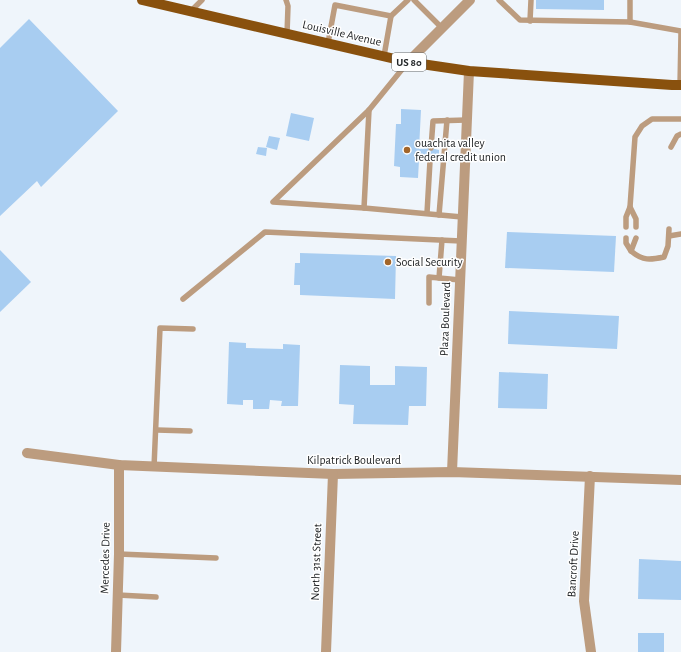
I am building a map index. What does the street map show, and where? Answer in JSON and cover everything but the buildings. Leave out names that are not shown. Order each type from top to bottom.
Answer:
[{"type":"main road","name":"Louisville Avenue","points":[[142,0],[408,62],[469,71],[681,85]]},
{"type":"street","points":[[408,62],[470,0]]},
{"type":"street","name":"Plaza Boulevard","points":[[452,472],[469,71]]},
{"type":"street","name":"Kilpatrick Boulevard","points":[[27,453],[119,465],[154,467],[333,474],[452,472],[681,480]]},
{"type":"street","name":"Mercedes Drive","points":[[116,652],[119,554],[119,465]]},
{"type":"street","name":"North 31st Street","points":[[326,652],[333,474]]},
{"type":"street","name":"Bancroft Drive","points":[[590,476],[584,601],[591,652]]},
{"type":"lane","points":[[191,11],[202,0]]},
{"type":"lane","points":[[286,0],[288,6],[287,34]]},
{"type":"lane","points":[[384,56],[391,16],[408,0]]},
{"type":"lane","points":[[414,0],[442,28]]},
{"type":"lane","points":[[499,0],[520,20],[630,22],[681,32],[681,85]]},
{"type":"lane","points":[[530,21],[531,0]]},
{"type":"lane","points":[[630,0],[630,22]]},
{"type":"lane","points":[[328,43],[335,5],[391,16]]},
{"type":"lane","points":[[408,62],[369,110],[274,202],[428,213],[462,217]]},
{"type":"lane","points":[[364,208],[369,110]]},
{"type":"lane","points":[[626,226],[626,217],[630,208],[635,137],[642,126],[652,120],[681,119]]},
{"type":"lane","points":[[439,215],[447,120]]},
{"type":"lane","points":[[431,148],[433,121],[466,120]]},
{"type":"lane","points":[[671,147],[677,136],[681,134]]},
{"type":"lane","points":[[428,213],[430,161]]},
{"type":"lane","points":[[630,208],[636,219],[636,227]]},
{"type":"lane","points":[[626,238],[626,243],[631,251],[637,256],[650,260],[664,257],[668,246],[669,229]]},
{"type":"lane","points":[[182,299],[265,232],[461,241]]},
{"type":"lane","points":[[669,236],[681,234]]},
{"type":"lane","points":[[631,251],[636,238]]},
{"type":"lane","points":[[439,278],[442,240]]},
{"type":"lane","points":[[429,303],[429,277],[460,280]]},
{"type":"lane","points":[[154,467],[157,430],[160,328],[193,329]]},
{"type":"lane","points":[[157,430],[190,431]]},
{"type":"lane","points":[[119,554],[216,558]]},
{"type":"lane","points":[[118,595],[156,597]]},
{"type":"place","name":"ouachita valley federal credit union","points":[[407,150]]},
{"type":"place","name":"Social Security","points":[[388,262]]}]
